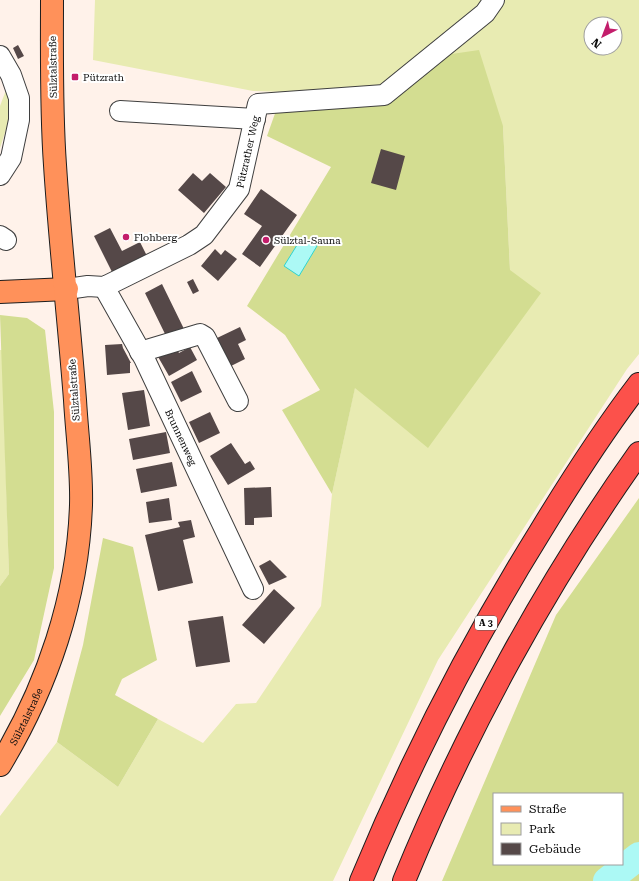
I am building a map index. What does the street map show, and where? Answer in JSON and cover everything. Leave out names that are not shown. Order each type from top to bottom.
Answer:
[{"type":"highway","name":"A 3","points":[[362,880],[406,778],[455,679],[505,588],[567,487],[639,384]]},
{"type":"highway","points":[[407,875],[454,769],[504,671],[558,576],[617,484],[639,453]]},
{"type":"main road","name":"Sülztalstraße","points":[[0,765],[40,689],[55,648],[67,607],[77,551],[81,505],[67,289],[55,164],[52,0]]},
{"type":"main road","points":[[0,292],[67,289]]},
{"type":"street","name":"Pützrather Weg","points":[[67,289],[88,286],[104,287],[189,245],[204,235],[239,189],[256,119],[258,104],[384,95],[485,13],[494,0]]},
{"type":"street","points":[[0,56],[11,75],[19,98],[19,120],[11,158],[0,175]]},
{"type":"street","points":[[120,111],[256,119]]},
{"type":"street","name":"Brunnenweg","points":[[104,287],[140,352],[236,570],[253,590]]},
{"type":"street","points":[[140,352],[200,334],[205,337],[238,401]]},
{"type":"green space","points":[[95,0],[639,0],[639,354],[627,369],[438,660],[333,881],[0,881],[0,816],[57,742],[118,787],[158,719],[203,743],[236,704],[256,703],[321,606],[332,494],[355,387],[510,270],[503,126],[384,95],[253,91],[93,60]]},
{"type":"green space","points":[[479,50],[503,126],[510,270],[541,293],[428,448],[355,388],[332,494],[282,410],[320,390],[285,335],[247,306],[331,167],[267,136],[278,105],[384,95],[438,56]]},
{"type":"green space","points":[[6,90],[14,105],[0,148],[0,106]]},
{"type":"green space","points":[[0,315],[27,318],[45,330],[54,412],[54,568],[34,660],[0,716],[0,586],[9,574]]},
{"type":"green space","points":[[0,350],[2,350],[9,574],[0,586]]},
{"type":"green space","points":[[639,498],[639,881],[442,881],[556,615]]},
{"type":"green space","points":[[103,538],[133,547],[157,660],[122,679],[115,695],[158,719],[118,787],[57,742],[83,645]]},
{"type":"water","points":[[302,237],[317,246],[299,276],[284,266]]},
{"type":"building","points":[[18,45],[24,56],[18,59],[13,48]]},
{"type":"building","points":[[381,149],[405,156],[396,190],[371,183]]},
{"type":"building","points":[[193,173],[202,181],[210,173],[226,187],[204,213],[178,190]]},
{"type":"building","name":"Sülztal-Sauna","points":[[261,189],[297,215],[260,267],[242,254],[262,226],[244,214]]},
{"type":"building","name":"Flohberg","points":[[110,228],[122,251],[140,242],[149,260],[115,278],[94,236]]},
{"type":"building","points":[[215,249],[221,255],[225,250],[237,259],[218,281],[201,266]]},
{"type":"building","points":[[193,279],[199,291],[193,294],[187,282]]},
{"type":"building","points":[[162,284],[184,329],[167,338],[145,293]]},
{"type":"building","points":[[240,327],[246,340],[238,344],[245,359],[231,366],[217,338]]},
{"type":"building","points":[[122,344],[131,363],[130,373],[107,375],[105,345]]},
{"type":"building","points":[[175,345],[179,353],[190,347],[197,360],[169,376],[157,355]]},
{"type":"building","points":[[192,371],[202,392],[181,402],[171,382]]},
{"type":"building","points":[[144,390],[150,426],[128,430],[122,393]]},
{"type":"building","points":[[210,412],[220,433],[199,443],[189,422]]},
{"type":"building","points":[[166,432],[170,453],[133,460],[129,439]]},
{"type":"building","points":[[231,443],[245,464],[250,461],[255,469],[228,485],[210,456]]},
{"type":"building","points":[[172,462],[177,486],[141,493],[136,469]]},
{"type":"building","points":[[271,487],[272,517],[254,518],[254,525],[245,525],[244,488]]},
{"type":"building","points":[[169,498],[172,520],[149,523],[146,502]]},
{"type":"building","points":[[191,520],[195,537],[183,540],[193,583],[158,591],[145,535],[180,527],[178,522]]},
{"type":"building","points":[[270,560],[287,577],[269,585],[259,566]]},
{"type":"building","points":[[274,589],[295,608],[264,644],[242,625]]},
{"type":"building","points":[[223,616],[230,662],[196,667],[188,621]]},
{"type":"waterway","points":[[607,881],[639,856]]},
{"type":"place","name":"Pützrath","points":[[75,77]]},
{"type":"place","name":"Flohberg","points":[[126,237]]},
{"type":"place","name":"Sülztal-Sauna","points":[[266,240]]}]
